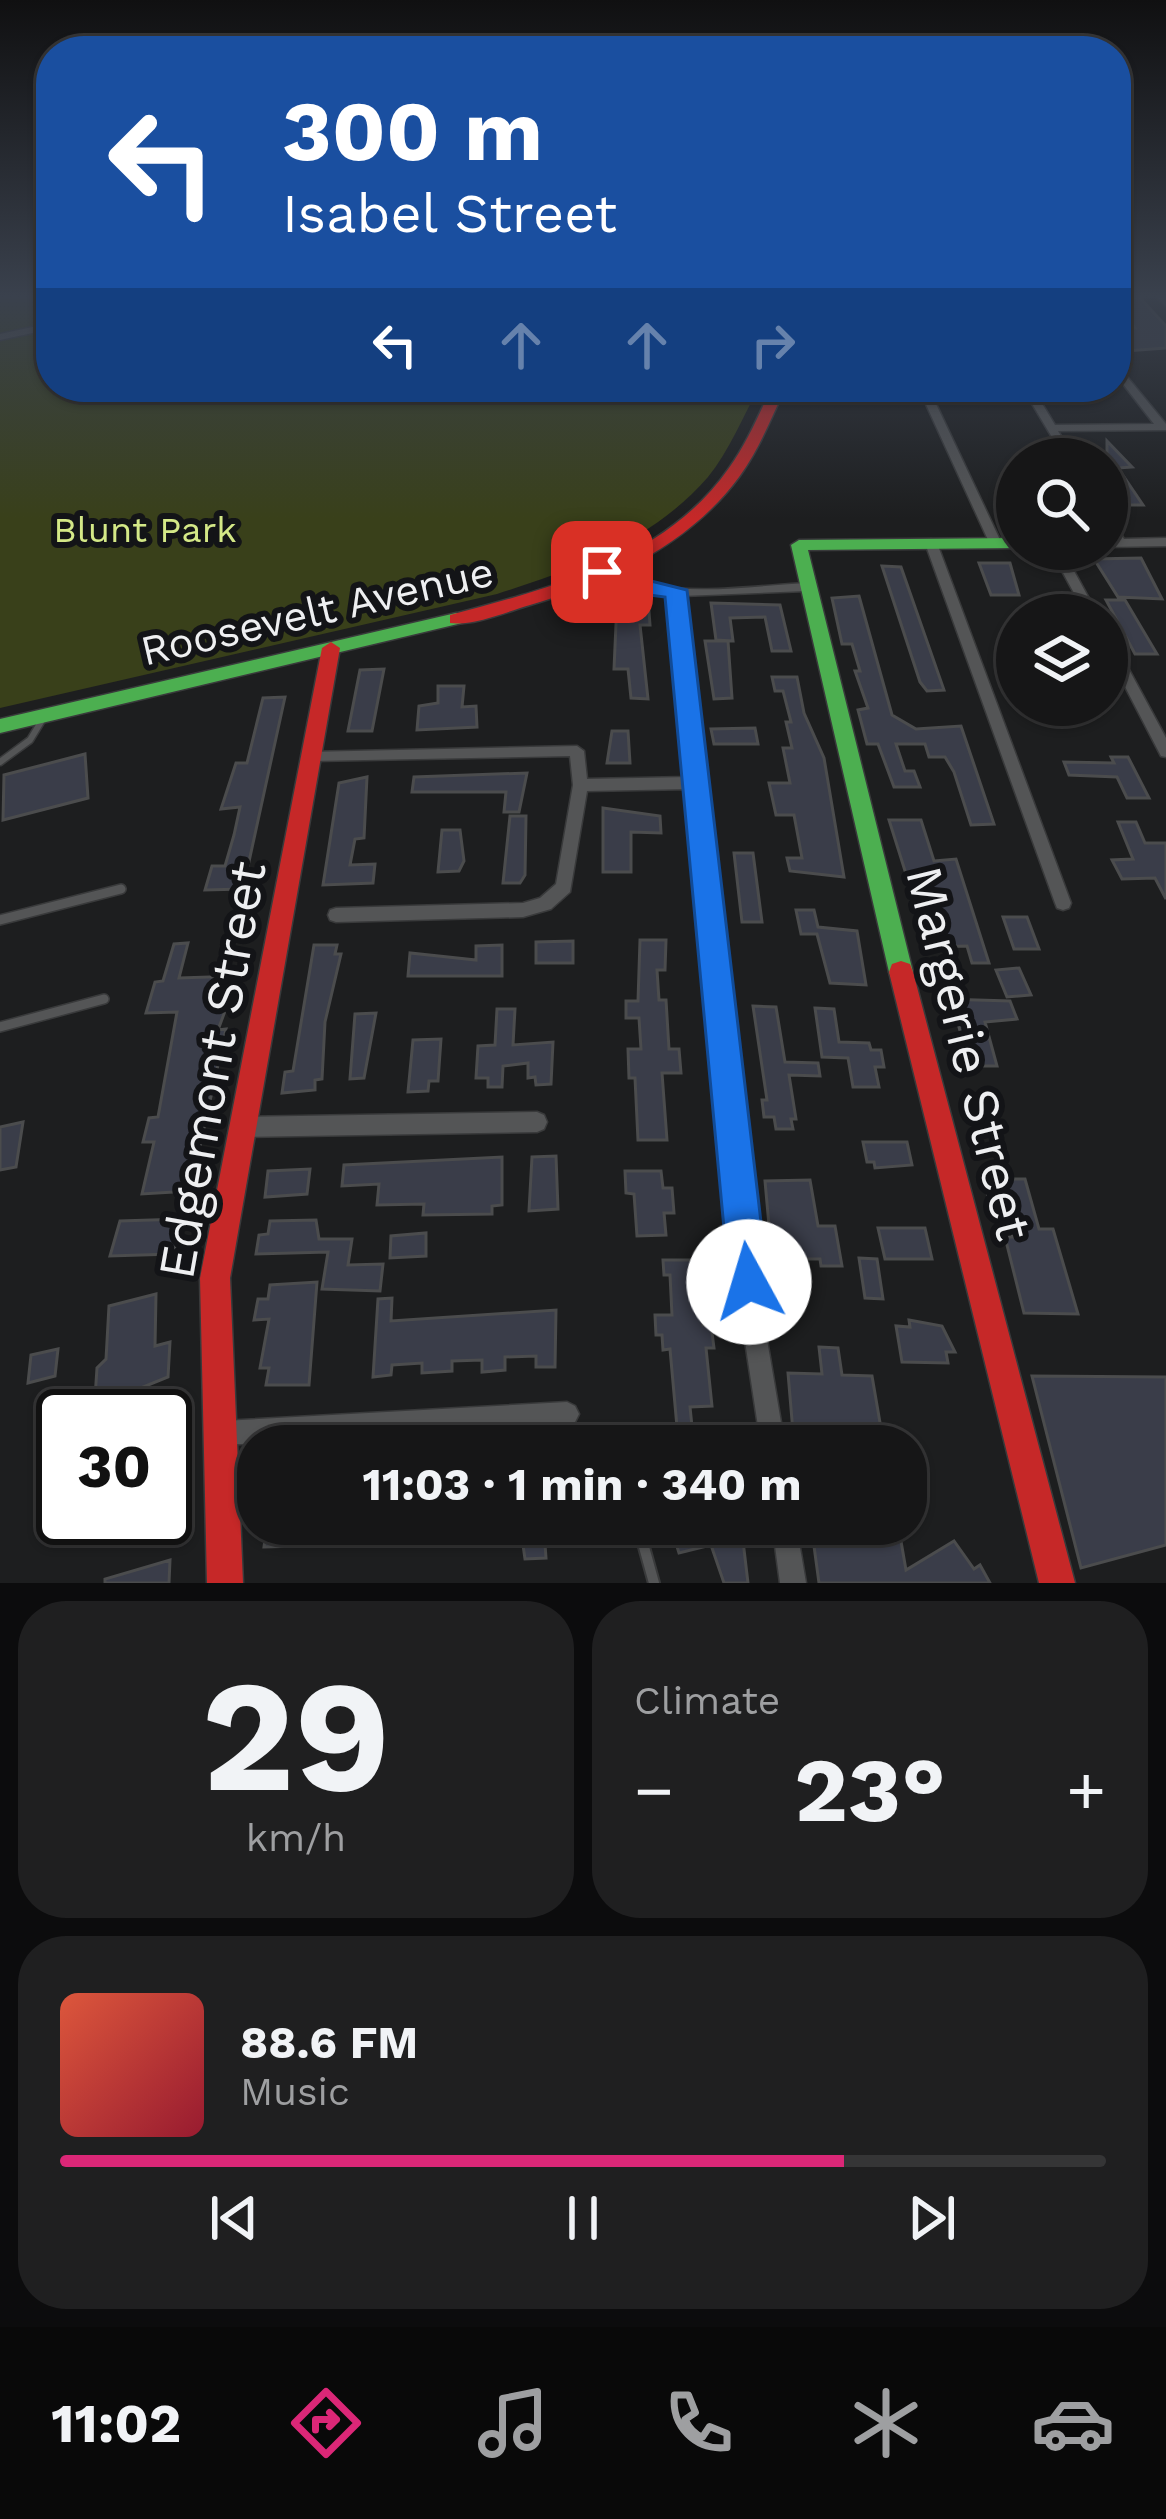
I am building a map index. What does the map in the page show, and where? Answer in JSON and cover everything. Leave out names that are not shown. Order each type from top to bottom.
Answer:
[{"type":"street","points":[[1131,388],[1163,427]]},
{"type":"street","name":"Roosevelt Avenue","points":[[0,726],[495,610],[602,572],[657,542],[710,502],[744,458],[772,402]]},
{"type":"street","points":[[931,402],[996,523]]},
{"type":"street","points":[[1036,402],[1058,438]]},
{"type":"street","points":[[1052,428],[1163,427]]},
{"type":"street","points":[[996,542],[931,543],[1063,903]]},
{"type":"street","points":[[1128,543],[1166,542]]},
{"type":"street","name":"Margerie Street","points":[[931,543],[799,544],[1057,1583]]},
{"type":"street","points":[[602,572],[627,586],[675,590],[806,587]]},
{"type":"street","points":[[675,590],[754,1328],[769,1425]]},
{"type":"street","name":"Edgemont Street","points":[[225,1583],[215,1278],[331,648]]},
{"type":"street","points":[[1128,680],[1166,752]]},
{"type":"street","points":[[313,756],[577,751],[580,784],[564,887],[545,904],[523,910],[336,915]]},
{"type":"street","points":[[580,784],[695,783]]},
{"type":"street","points":[[240,1127],[537,1122]]},
{"type":"street","points":[[222,1433],[567,1414]]},
{"type":"street","points":[[787,1545],[793,1583]]},
{"type":"lane","points":[[0,762],[31,740],[46,715]]},
{"type":"lane","points":[[0,920],[121,889]]},
{"type":"lane","points":[[0,1027],[104,999]]},
{"type":"lane","points":[[644,1546],[655,1583]]},
{"type":"green space","name":"Blunt Park","points":[[0,372],[36,372],[36,402],[751,402],[723,456],[687,499],[638,535],[583,563],[497,594],[0,708]]},
{"type":"building","points":[[1128,483],[1143,505],[1128,505]]},
{"type":"building","points":[[1128,558],[1141,558],[1162,599],[1116,594],[1101,570],[1128,570]]},
{"type":"building","points":[[979,563],[1012,570],[1019,594],[991,595]]},
{"type":"building","points":[[882,566],[901,567],[944,690],[927,691],[920,682]]},
{"type":"building","points":[[859,596],[892,715],[916,729],[961,726],[994,824],[971,825],[954,772],[945,757],[929,757],[925,744],[896,744],[905,771],[914,771],[920,787],[894,787],[878,744],[867,744],[858,710],[868,708],[855,671],[860,671],[852,644],[842,644],[832,598]]},
{"type":"building","points":[[625,597],[648,598],[650,625],[640,625],[648,699],[631,698],[628,669],[614,669],[617,602]]},
{"type":"building","points":[[711,603],[780,605],[791,651],[772,651],[765,617],[730,618],[733,641],[716,640]]},
{"type":"building","points":[[1128,605],[1157,654],[1135,654],[1128,641]]},
{"type":"building","points":[[705,641],[728,641],[732,698],[714,699]]},
{"type":"building","points":[[384,669],[372,731],[348,731],[360,670]]},
{"type":"building","points":[[772,677],[797,677],[804,713],[824,758],[844,877],[790,871],[787,858],[802,858],[794,815],[776,815],[769,783],[790,783],[783,748],[792,748],[786,722],[791,722],[783,691],[775,691]]},
{"type":"building","points":[[438,686],[464,686],[462,707],[476,706],[477,727],[417,730],[419,706],[438,703]]},
{"type":"building","points":[[285,697],[243,889],[205,890],[212,866],[225,866],[234,835],[240,807],[221,809],[236,763],[247,763],[263,698]]},
{"type":"building","points":[[755,728],[758,744],[714,744],[711,729]]},
{"type":"building","points":[[612,731],[628,731],[630,763],[607,763]]},
{"type":"building","points":[[85,754],[88,798],[3,820],[4,775]]},
{"type":"building","points":[[1111,757],[1128,757],[1149,798],[1127,798],[1117,777],[1069,775],[1064,762],[1114,763]]},
{"type":"building","points":[[527,773],[519,812],[504,812],[506,792],[412,792],[414,777]]},
{"type":"building","points":[[367,777],[364,838],[355,839],[350,865],[375,864],[373,883],[323,885],[339,783]]},
{"type":"building","points":[[603,808],[660,816],[661,833],[631,832],[631,872],[603,872]]},
{"type":"building","points":[[510,816],[526,816],[525,875],[520,883],[503,883]]},
{"type":"building","points":[[889,820],[921,820],[934,861],[956,859],[989,963],[972,963],[967,946],[929,947]]},
{"type":"building","points":[[1118,822],[1136,822],[1145,843],[1166,843],[1166,899],[1155,878],[1122,879],[1112,860],[1133,859]]},
{"type":"building","points":[[442,830],[460,830],[464,861],[459,871],[438,872]]},
{"type":"building","points":[[734,853],[753,853],[762,922],[742,922]]},
{"type":"building","points":[[796,910],[814,910],[818,927],[857,931],[866,985],[830,983],[817,934],[801,934]]},
{"type":"building","points":[[1003,917],[1027,917],[1039,949],[1014,949]]},
{"type":"building","points":[[640,940],[666,940],[665,970],[657,970],[659,1000],[666,1000],[669,1049],[679,1049],[681,1073],[662,1073],[667,1140],[638,1140],[635,1078],[629,1078],[628,1049],[641,1049],[639,1018],[626,1018],[626,1001],[638,1001]]},
{"type":"building","points":[[573,941],[573,963],[536,963],[536,942]]},
{"type":"building","points":[[188,943],[179,978],[238,976],[218,1030],[226,1029],[190,1191],[142,1194],[154,1142],[143,1142],[149,1118],[158,1117],[177,1012],[146,1013],[155,982],[163,981],[174,944]]},
{"type":"building","points":[[314,945],[337,945],[335,954],[341,954],[325,1022],[322,1079],[315,1080],[315,1090],[282,1093],[285,1072],[293,1071]]},
{"type":"building","points":[[502,945],[502,976],[408,976],[410,953],[476,960],[476,946]]},
{"type":"building","points":[[1019,968],[1031,995],[1007,997],[996,970]]},
{"type":"building","points":[[943,999],[1010,1001],[1017,1019],[985,1022],[997,1066],[970,1066],[957,1020],[948,1020]]},
{"type":"building","points":[[753,1006],[776,1007],[785,1062],[818,1063],[820,1076],[789,1075],[796,1119],[791,1119],[793,1129],[776,1129],[774,1117],[764,1117],[762,1100],[767,1100]]},
{"type":"building","points":[[815,1008],[834,1009],[839,1042],[869,1043],[871,1050],[881,1050],[884,1067],[875,1067],[879,1087],[853,1087],[848,1058],[822,1057]]},
{"type":"building","points":[[497,1009],[515,1009],[513,1045],[553,1042],[551,1084],[536,1085],[535,1077],[528,1078],[528,1063],[503,1066],[502,1087],[488,1087],[488,1078],[476,1078],[478,1046],[495,1045]]},
{"type":"building","points":[[376,1013],[364,1078],[350,1079],[355,1014]]},
{"type":"building","points":[[441,1039],[438,1081],[429,1081],[428,1091],[408,1092],[413,1040]]},
{"type":"building","points":[[23,1122],[16,1167],[0,1170],[0,1127]]},
{"type":"building","points":[[863,1142],[907,1142],[912,1165],[875,1168],[874,1162],[867,1162]]},
{"type":"building","points":[[556,1156],[558,1209],[529,1211],[532,1157]]},
{"type":"building","points":[[502,1157],[502,1205],[492,1206],[492,1214],[423,1215],[424,1204],[377,1205],[379,1184],[342,1186],[344,1165]]},
{"type":"building","points":[[310,1169],[307,1194],[265,1197],[268,1171]]},
{"type":"building","points":[[625,1171],[661,1171],[663,1188],[672,1188],[674,1213],[664,1213],[666,1235],[637,1236],[634,1194],[626,1193]]},
{"type":"building","points":[[983,1179],[1025,1179],[1039,1229],[1053,1229],[1078,1314],[1024,1313],[1005,1237],[1013,1237],[1006,1207],[991,1207]]},
{"type":"building","points":[[810,1180],[818,1226],[835,1226],[842,1266],[821,1266],[820,1259],[772,1259],[765,1181]]},
{"type":"building","points":[[182,1219],[173,1254],[110,1256],[120,1221]]},
{"type":"building","points":[[316,1220],[319,1239],[352,1239],[348,1265],[383,1264],[380,1291],[322,1289],[328,1252],[256,1254],[259,1235],[268,1234],[270,1221]]},
{"type":"building","points":[[878,1228],[925,1228],[932,1259],[885,1259]]},
{"type":"building","points":[[426,1233],[426,1256],[390,1258],[391,1236]]},
{"type":"building","points":[[859,1258],[877,1259],[883,1299],[865,1298]]},
{"type":"building","points":[[663,1260],[703,1260],[703,1325],[711,1325],[714,1348],[706,1348],[712,1406],[690,1407],[692,1425],[677,1425],[670,1349],[663,1350],[662,1335],[656,1335],[655,1315],[672,1315],[670,1275],[664,1275]]},
{"type":"building","points":[[317,1282],[309,1385],[266,1385],[269,1368],[260,1368],[269,1319],[254,1320],[258,1299],[268,1299],[270,1285]]},
{"type":"building","points":[[156,1294],[155,1346],[170,1342],[168,1377],[138,1389],[96,1389],[97,1368],[106,1359],[109,1306]]},
{"type":"building","points":[[392,1298],[391,1321],[556,1310],[555,1367],[536,1367],[536,1356],[505,1357],[505,1370],[482,1372],[482,1360],[452,1361],[452,1371],[422,1373],[422,1363],[392,1365],[391,1375],[373,1377],[378,1299]]},
{"type":"building","points":[[909,1320],[942,1326],[955,1352],[946,1352],[948,1363],[902,1362],[896,1326],[910,1327]]},
{"type":"building","points":[[819,1347],[838,1348],[842,1375],[872,1376],[880,1425],[792,1425],[788,1373],[822,1374]]},
{"type":"building","points":[[58,1349],[55,1376],[28,1383],[31,1355]]},
{"type":"building","points":[[1032,1376],[1166,1377],[1166,1545],[1081,1568]]},
{"type":"building","points":[[954,1541],[974,1569],[980,1565],[990,1583],[819,1583],[814,1545],[902,1545],[906,1570]]},
{"type":"building","points":[[523,1545],[545,1545],[546,1558],[525,1559]]},
{"type":"building","points":[[677,1545],[711,1545],[679,1553]]},
{"type":"building","points":[[711,1545],[743,1545],[748,1583],[724,1583]]},
{"type":"building","points":[[170,1560],[169,1583],[105,1583],[105,1579]]},
{"type":"traffic: fast","points":[[901,972],[799,545],[996,543]]},
{"type":"traffic: fast","points":[[0,726],[456,619]]},
{"type":"traffic: jam","points":[[456,619],[531,599],[607,571],[676,532],[731,477],[772,402]]},
{"type":"traffic: jam","points":[[225,1583],[215,1278],[331,648]]},
{"type":"traffic: jam","points":[[901,972],[1057,1583]]},
{"type":"route","points":[[602,572],[627,586],[675,590],[749,1282]]}]
